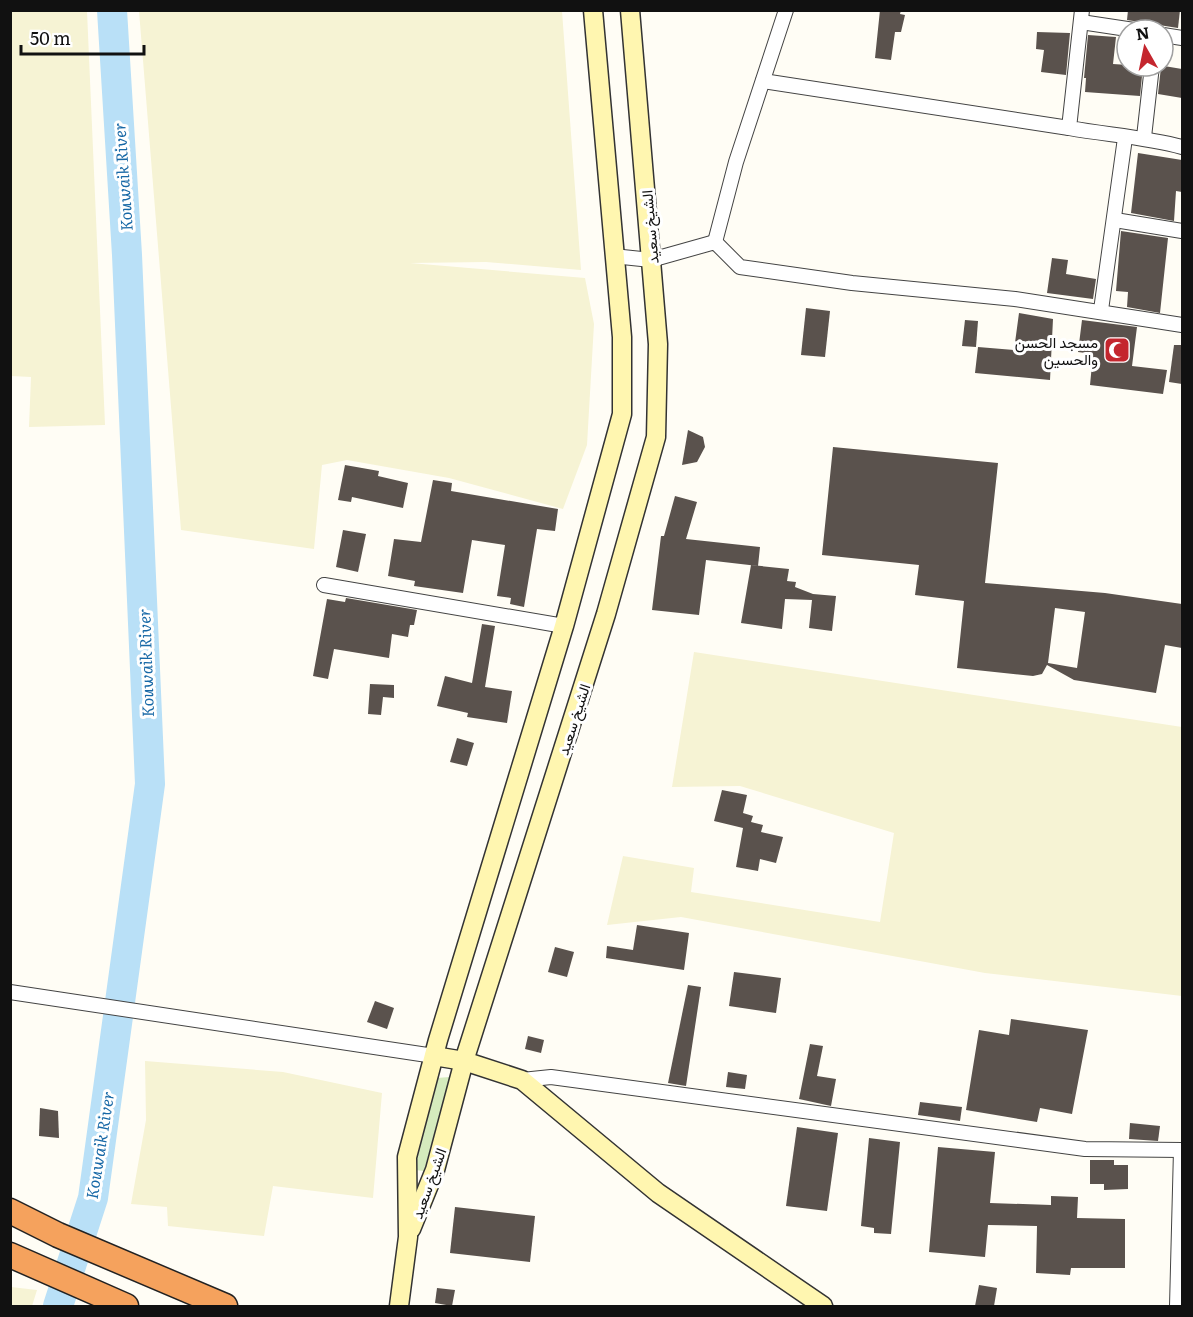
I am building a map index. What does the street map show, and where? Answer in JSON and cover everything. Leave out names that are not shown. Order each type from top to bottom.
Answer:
[{"type":"highway","points":[[10,1211],[58,1235],[225,1306]]},
{"type":"highway","points":[[10,1255],[43,1272],[118,1304]]},
{"type":"main road","name":"الشيخ سعيد","points":[[408,1237],[407,1157],[434,1056],[564,627],[622,414],[622,337],[613,256],[593,10]]},
{"type":"main road","name":"الشيخ سعيد","points":[[408,1237],[435,1170],[464,1060],[608,607],[656,437],[658,345],[630,10]]},
{"type":"main road","points":[[434,1056],[464,1060],[522,1080],[658,1193],[824,1306]]},
{"type":"main road","points":[[399,1306],[408,1237]]},
{"type":"street","points":[[715,242],[736,162],[786,10]]},
{"type":"street","points":[[1070,128],[1082,16],[1115,25]]},
{"type":"street","points":[[1144,137],[1151,78]]},
{"type":"street","points":[[762,81],[1125,138],[1144,137],[1182,147]]},
{"type":"street","points":[[1101,310],[1125,138]]},
{"type":"street","points":[[1115,220],[1182,231]]},
{"type":"street","points":[[613,256],[651,260],[715,242]]},
{"type":"street","points":[[715,242],[740,267],[852,283],[1101,310],[1182,325]]},
{"type":"street","points":[[324,585],[564,627]]},
{"type":"street","points":[[10,992],[434,1056]]},
{"type":"street","points":[[522,1080],[551,1077],[1085,1149],[1182,1150],[1177,1306]]},
{"type":"shaded area","points":[[11,10],[87,11],[105,425],[29,427],[31,377],[11,376]]},
{"type":"shaded area","points":[[139,11],[562,11],[581,270],[486,262],[410,263],[585,278],[594,324],[587,445],[563,509],[449,478],[347,460],[322,465],[314,549],[181,530]]},
{"type":"shaded area","points":[[694,652],[1182,727],[1182,996],[985,973],[681,917],[607,925],[623,856],[694,868],[691,892],[880,922],[894,833],[740,786],[672,787]]},
{"type":"shaded area","points":[[145,1061],[283,1072],[382,1093],[373,1198],[273,1186],[264,1236],[168,1226],[167,1207],[131,1204],[146,1120]]},
{"type":"shaded area","points":[[11,1287],[37,1290],[32,1306],[11,1306]]},
{"type":"green space","points":[[450,1077],[424,1171],[415,1170],[418,1145],[436,1078]]},
{"type":"building","points":[[880,10],[901,10],[900,14],[905,15],[901,32],[895,32],[891,60],[875,58]]},
{"type":"building","points":[[1128,10],[1180,10],[1178,28],[1175,28],[1175,18],[1127,18]]},
{"type":"building","points":[[1037,32],[1070,33],[1066,75],[1041,72],[1044,50],[1036,49]]},
{"type":"building","points":[[1088,35],[1115,37],[1113,64],[1115,64],[1115,78],[1142,78],[1140,96],[1085,92],[1086,78],[1084,78]]},
{"type":"building","points":[[1175,68],[1182,69],[1182,98],[1158,94],[1160,78],[1175,78]]},
{"type":"building","points":[[1138,153],[1182,160],[1182,192],[1176,191],[1174,221],[1131,213]]},
{"type":"building","points":[[1121,231],[1168,238],[1160,313],[1127,307],[1128,292],[1116,291]]},
{"type":"building","points":[[1052,258],[1068,260],[1066,274],[1096,279],[1093,299],[1047,293]]},
{"type":"building","points":[[806,308],[830,311],[825,357],[801,355]]},
{"type":"building","points":[[1019,313],[1053,319],[1050,380],[975,373],[978,347],[1014,350]]},
{"type":"building","points":[[965,320],[978,321],[976,347],[962,346]]},
{"type":"building","points":[[1082,320],[1137,327],[1132,366],[1167,370],[1163,394],[1090,385],[1093,354],[1078,352]]},
{"type":"building","points":[[1174,345],[1182,345],[1182,384],[1169,382]]},
{"type":"building","points":[[688,430],[703,437],[705,447],[697,462],[682,465]]},
{"type":"building","points":[[833,447],[998,463],[985,583],[1105,593],[1182,604],[1182,648],[1165,645],[1156,693],[1074,680],[1047,665],[1042,674],[1033,676],[957,668],[964,601],[915,595],[919,565],[822,555]],"holes":[[[1055,608],[1085,612],[1077,668],[1048,663]]]},
{"type":"building","points":[[345,465],[379,471],[378,476],[408,483],[403,508],[352,497],[351,502],[338,500]]},
{"type":"building","points":[[433,480],[452,483],[451,491],[558,509],[555,531],[537,529],[524,607],[510,604],[511,598],[497,596],[505,545],[472,540],[463,593],[414,586],[415,581],[388,576],[394,539],[421,542]]},
{"type":"building","points":[[675,496],[697,502],[686,539],[760,547],[758,566],[706,560],[699,615],[652,610],[661,536],[664,536]]},
{"type":"building","points":[[343,530],[366,534],[358,572],[336,567]]},
{"type":"building","points":[[751,565],[789,569],[787,581],[796,582],[795,587],[813,594],[836,596],[832,631],[809,628],[812,600],[785,599],[782,629],[741,623]]},
{"type":"building","points":[[346,598],[417,610],[414,625],[410,625],[408,637],[392,634],[389,658],[334,649],[328,679],[313,676],[327,599],[345,602]]},
{"type":"building","points":[[482,624],[495,626],[485,687],[512,691],[507,723],[467,717],[468,713],[437,706],[445,676],[472,683]]},
{"type":"building","points":[[370,684],[394,685],[394,698],[383,697],[381,715],[368,714]]},
{"type":"building","points":[[457,738],[474,743],[467,766],[450,762]]},
{"type":"building","points":[[722,790],[747,795],[743,813],[753,816],[751,822],[763,825],[761,832],[783,837],[776,863],[760,859],[758,871],[736,867],[743,828],[714,821]]},
{"type":"building","points":[[637,925],[689,933],[684,970],[606,958],[607,946],[633,950]]},
{"type":"building","points":[[555,947],[574,952],[567,977],[548,972]]},
{"type":"building","points":[[734,972],[781,978],[776,1013],[729,1006]]},
{"type":"building","points":[[688,985],[701,987],[686,1086],[668,1083]]},
{"type":"building","points":[[375,1001],[394,1008],[387,1029],[367,1022]]},
{"type":"building","points":[[1011,1019],[1088,1030],[1072,1114],[1040,1108],[1037,1122],[966,1110],[979,1030],[1009,1035]]},
{"type":"building","points":[[528,1036],[544,1040],[541,1053],[525,1049]]},
{"type":"building","points":[[810,1044],[823,1046],[817,1076],[836,1079],[831,1106],[799,1099]]},
{"type":"building","points":[[728,1072],[747,1075],[745,1089],[726,1087]]},
{"type":"building","points":[[920,1102],[962,1107],[960,1121],[918,1115]]},
{"type":"building","points":[[40,1108],[58,1111],[59,1138],[39,1136]]},
{"type":"building","points":[[1130,1123],[1160,1126],[1158,1141],[1129,1139]]},
{"type":"building","points":[[797,1127],[838,1133],[827,1211],[786,1206]]},
{"type":"building","points":[[869,1138],[900,1142],[891,1234],[874,1233],[874,1228],[861,1226]]},
{"type":"building","points":[[938,1147],[995,1152],[990,1203],[1051,1205],[1051,1196],[1078,1197],[1077,1218],[1125,1219],[1125,1268],[1071,1268],[1070,1275],[1036,1273],[1037,1226],[988,1225],[985,1257],[929,1252]]},
{"type":"building","points":[[1090,1160],[1114,1160],[1114,1165],[1128,1165],[1128,1189],[1104,1190],[1104,1184],[1090,1184]]},
{"type":"building","points":[[455,1207],[535,1216],[530,1262],[450,1253]]},
{"type":"building","points":[[979,1285],[997,1288],[994,1306],[975,1306]]},
{"type":"building","points":[[437,1288],[455,1290],[452,1306],[435,1303]]},
{"type":"waterway","name":"Kouwaik River","points":[[58,1306],[93,1198],[150,784],[127,255],[112,10]]},
{"type":"place","name":"مسجد الحسن والحسين","points":[[1117,350]]}]
